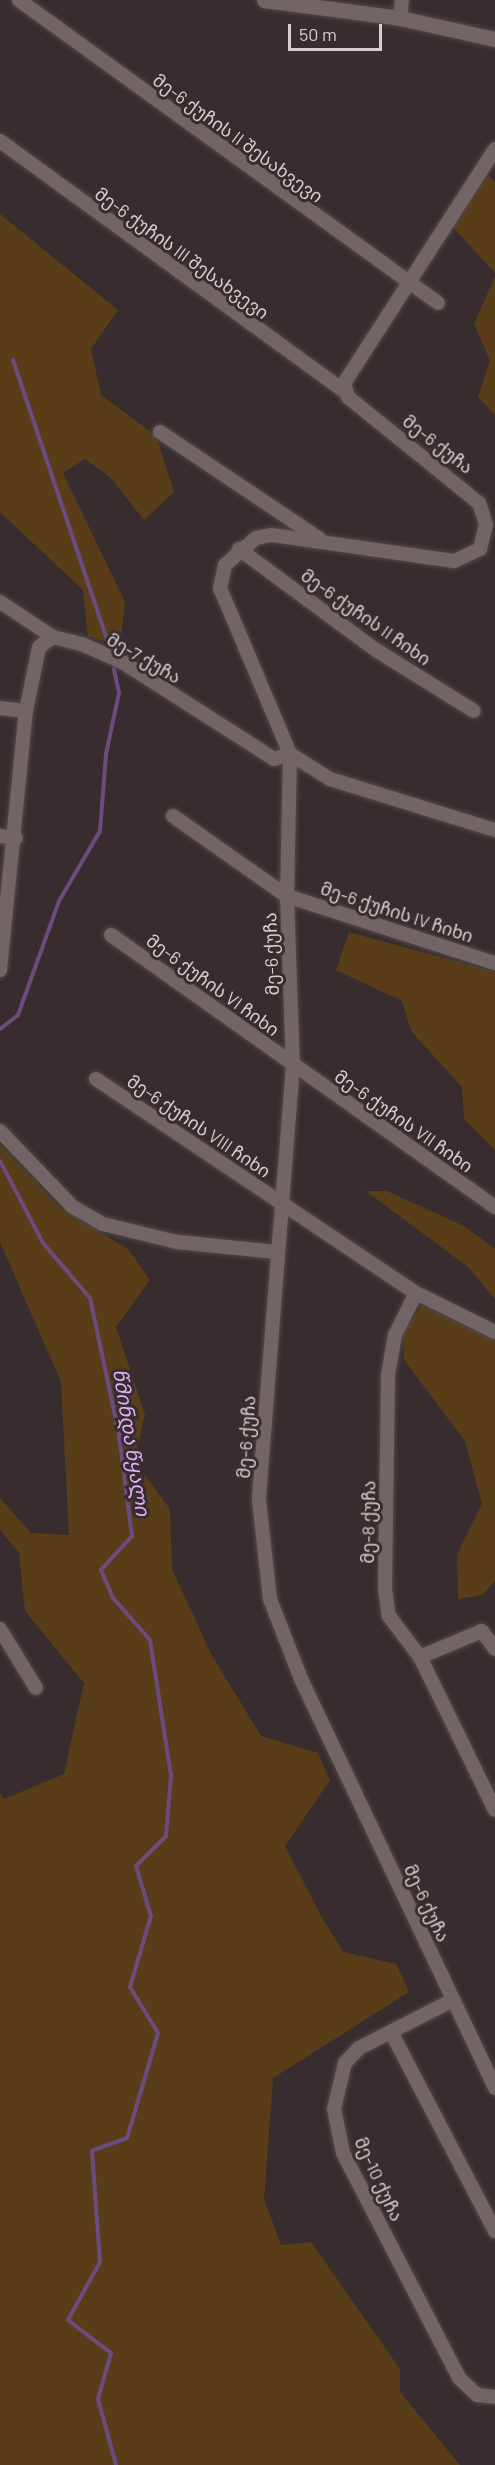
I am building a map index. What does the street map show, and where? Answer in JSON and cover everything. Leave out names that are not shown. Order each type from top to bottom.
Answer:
[{"type":"street","name":"მე-6 ქუჩის II შესახვევი","points":[[19,0],[410,285],[438,303]]},
{"type":"street","points":[[264,0],[400,18],[495,39]]},
{"type":"street","points":[[400,18],[402,0]]},
{"type":"street","name":"მე-6 ქუჩის III შესახვევი","points":[[0,141],[344,391]]},
{"type":"street","points":[[344,391],[349,376],[410,285],[484,162],[495,149]]},
{"type":"street","points":[[484,162],[495,172]]},
{"type":"street","name":"მე-6 ქუჩა","points":[[344,391],[469,491],[483,513],[485,538],[470,558],[454,561],[321,540],[271,535],[239,549],[225,565],[220,588],[290,754],[287,896],[293,1065],[259,1500],[270,1599],[301,1679],[495,2088]]},
{"type":"street","points":[[160,432],[321,540]]},
{"type":"street","name":"მე-6 ქუჩის II ჩიხი","points":[[239,549],[376,650],[474,711]]},
{"type":"street","name":"მე-7 ქუჩა","points":[[0,602],[53,637],[124,663],[274,759],[290,754]]},
{"type":"street","points":[[0,970],[16,838],[26,711],[33,661],[39,647],[53,637]]},
{"type":"street","points":[[0,708],[26,711]]},
{"type":"street","points":[[290,754],[330,778],[495,830]]},
{"type":"street","name":"მე-6 ქუჩის IV ჩიხი","points":[[173,816],[287,896],[495,963]]},
{"type":"street","points":[[0,836],[16,838]]},
{"type":"street","name":"მე-6 ქუჩის VI ჩიხი","points":[[111,935],[293,1065]]},
{"type":"street","name":"მე-6 ქუჩის VII ჩიხი","points":[[293,1065],[495,1207]]},
{"type":"street","name":"მე-6 ქუჩის VIII ჩიხი","points":[[96,1079],[282,1202]]},
{"type":"street","points":[[0,1131],[73,1207],[103,1224],[177,1242],[278,1252]]},
{"type":"street","points":[[282,1202],[416,1293],[495,1332]]},
{"type":"street","name":"მე-8 ქუჩა","points":[[416,1293],[395,1335],[388,1374],[385,1589],[389,1616],[420,1657],[495,1810]]},
{"type":"street","points":[[0,1629],[36,1688]]},
{"type":"street","points":[[420,1657],[482,1631],[495,1649]]},
{"type":"street","name":"მე-10 ქუჩა","points":[[453,2000],[359,2048],[345,2063],[334,2109],[343,2153],[459,2378],[477,2394],[495,2397]]},
{"type":"street","points":[[392,2032],[495,2231]]},
{"type":"shaded area","points":[[486,173],[495,182],[495,273],[451,225]]},
{"type":"shaded area","points":[[0,214],[118,310],[91,349],[101,395],[156,436],[174,492],[144,520],[110,477],[85,459],[63,473],[125,602],[120,646],[88,636],[83,590],[0,512]]},
{"type":"shaded area","points":[[495,277],[495,415],[478,397],[490,360],[474,324]]},
{"type":"shaded area","points":[[349,932],[495,972],[495,1150],[464,1119],[462,1087],[411,1031],[402,1001],[336,970]]},
{"type":"shaded area","points":[[0,1145],[63,1210],[128,1249],[150,1280],[116,1327],[145,1415],[134,1461],[170,1509],[172,1569],[211,1654],[261,1736],[318,1753],[330,1780],[285,1846],[319,1912],[343,1952],[396,1964],[409,1992],[273,2078],[264,2199],[281,2245],[311,2242],[400,2369],[400,2392],[460,2465],[0,2465],[0,1793],[4,1799],[64,1774],[84,1683],[25,1611],[19,1553],[0,1530],[0,1498],[31,1533],[69,1535],[61,1382],[0,1242]]},
{"type":"shaded area","points":[[366,1191],[387,1191],[464,1226],[495,1249],[495,1299],[468,1267]]},
{"type":"shaded area","points":[[422,1305],[495,1340],[495,1581],[482,1595],[458,1599],[457,1555],[482,1504],[465,1441],[404,1360],[403,1334]]},
{"type":"waterway","points":[[13,360],[109,645]]},
{"type":"waterway","points":[[0,1029],[18,1015],[59,901],[100,831],[106,754],[119,693],[114,669]]},
{"type":"waterway","name":"წმინდა წყალი","points":[[0,1161],[43,1243],[90,1298],[119,1435],[132,1536],[101,1570],[113,1598],[150,1640],[171,1776],[166,1836],[136,1866],[151,1916],[130,1987],[158,2033],[127,2138],[92,2151],[100,2262],[68,2320],[111,2353],[98,2399],[116,2465]]}]
